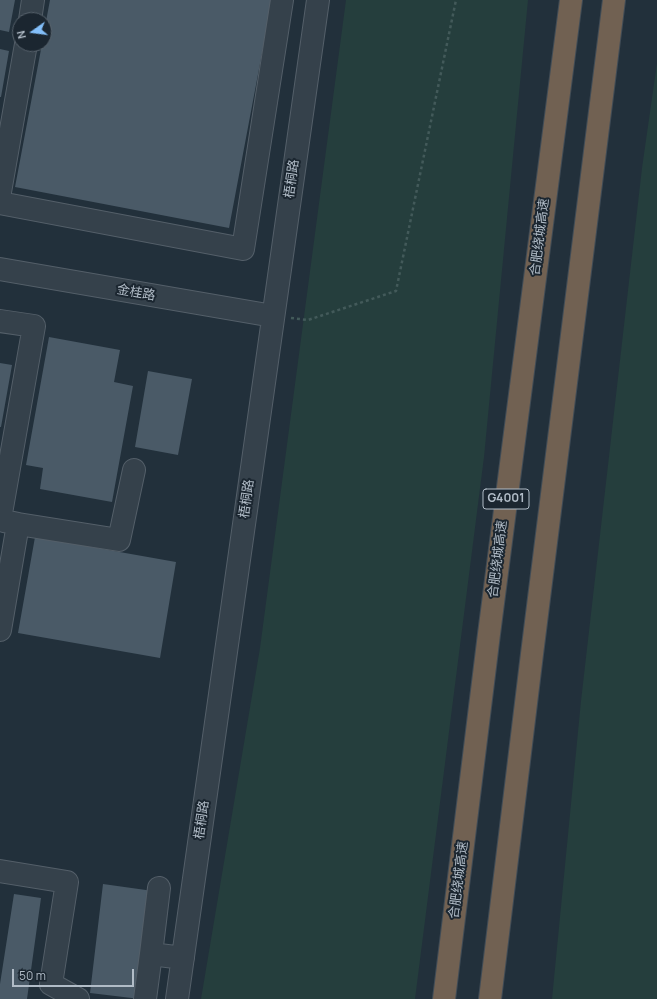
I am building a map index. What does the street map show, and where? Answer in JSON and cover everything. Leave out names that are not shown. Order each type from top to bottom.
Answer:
[{"type":"highway","name":"合肥绕城高速","points":[[444,999],[488,634],[564,52],[569,0]]},
{"type":"highway","points":[[490,999],[614,0]]},
{"type":"highway","points":[[606,63],[627,0]]},
{"type":"street","points":[[31,12],[33,0]]},
{"type":"street","points":[[0,203],[243,249],[282,0]]},
{"type":"street","name":"梧桐路","points":[[177,999],[318,0]]},
{"type":"street","points":[[0,192],[25,52]]},
{"type":"street","name":"金桂路","points":[[0,269],[273,316]]},
{"type":"street","points":[[0,321],[34,326],[6,521],[1,618]]},
{"type":"street","points":[[6,521],[119,540],[134,470]]},
{"type":"street","points":[[0,871],[67,882],[50,992],[78,999]]},
{"type":"street","points":[[145,999],[159,888]]},
{"type":"street","points":[[151,954],[183,958]]},
{"type":"path","points":[[273,316],[308,320],[396,291],[456,0]]},
{"type":"green space","points":[[346,0],[528,0],[484,457],[415,999],[201,999],[260,648]]},
{"type":"green space","points":[[657,63],[657,999],[552,999],[581,701],[642,168]]},
{"type":"building","points":[[0,0],[15,0],[9,32],[0,30]]},
{"type":"building","points":[[50,0],[272,0],[229,228],[15,187],[40,52],[52,52],[52,12],[48,12]]},
{"type":"building","points":[[0,49],[9,51],[1,97],[0,97]]},
{"type":"building","points":[[49,337],[120,350],[114,382],[133,386],[112,502],[40,489],[43,468],[26,465]]},
{"type":"building","points":[[0,363],[12,365],[1,427],[0,427]]},
{"type":"building","points":[[148,371],[192,379],[178,455],[135,447]]},
{"type":"building","points":[[35,537],[176,562],[160,658],[18,633]]},
{"type":"building","points":[[103,884],[153,891],[140,999],[90,993]]},
{"type":"building","points":[[14,894],[41,898],[27,999],[0,999],[0,984]]}]
